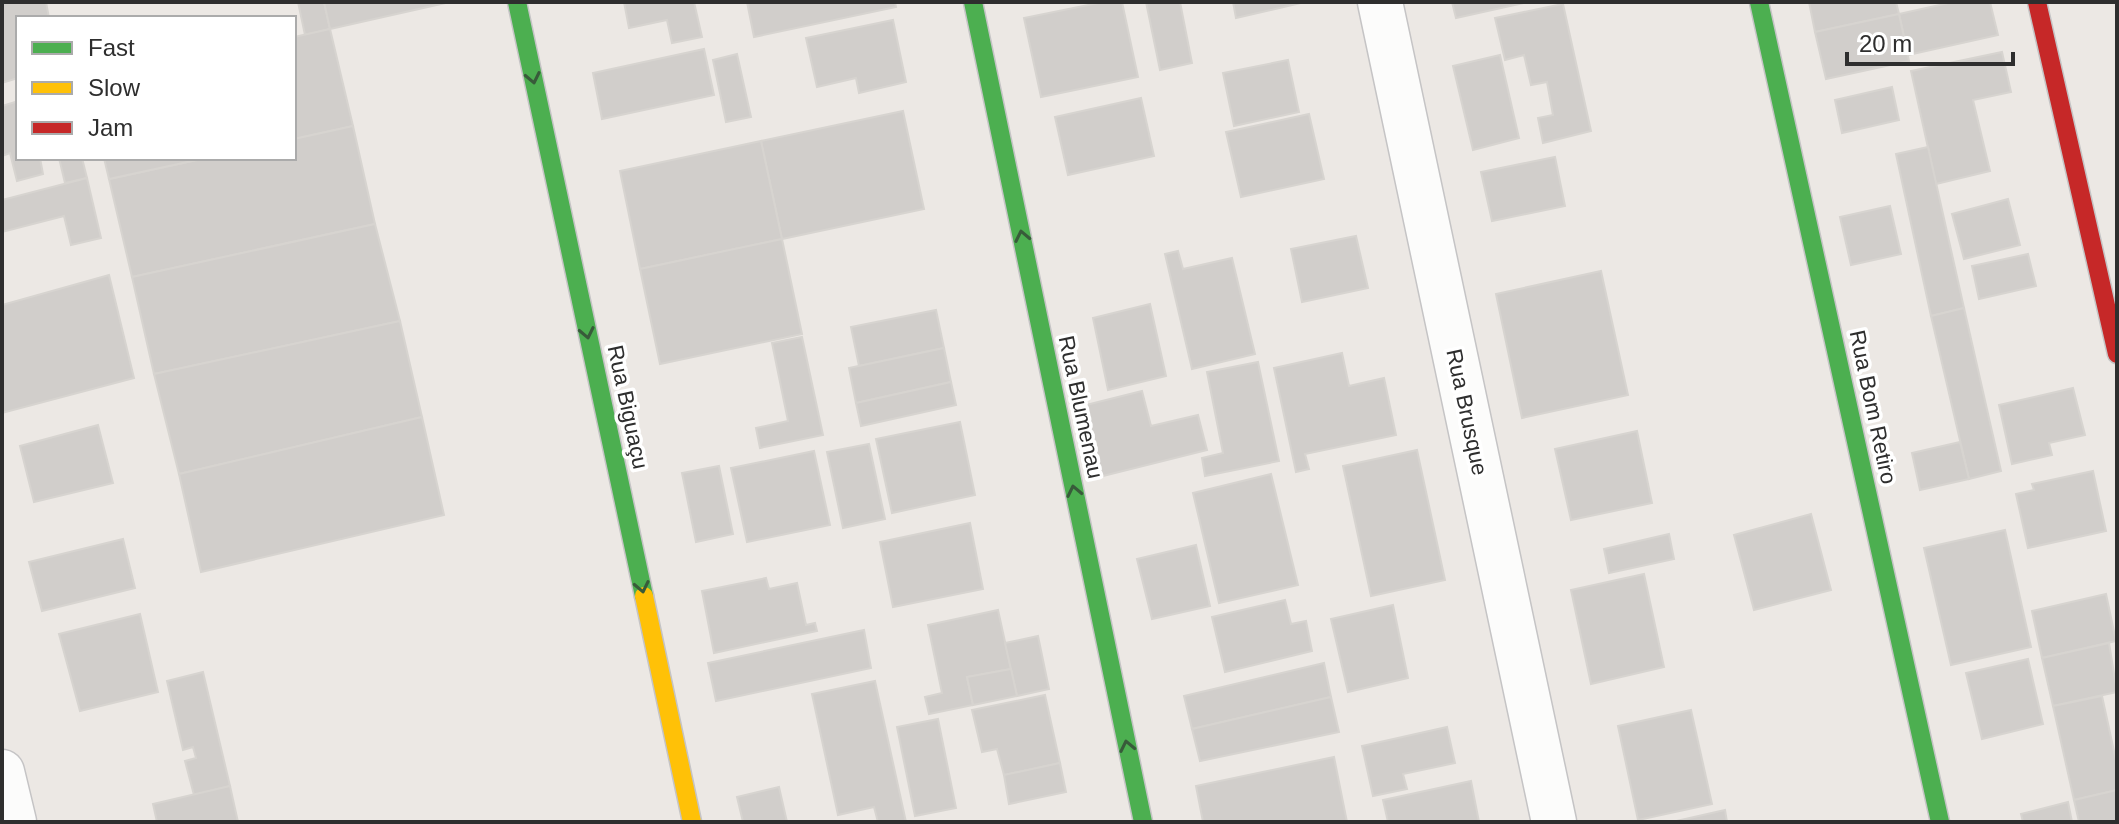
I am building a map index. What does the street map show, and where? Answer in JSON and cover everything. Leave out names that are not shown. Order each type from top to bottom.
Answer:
[{"type":"street","name":"Rua Biguaçu","points":[[517,2],[692,822]]},
{"type":"street","name":"Rua Blumenau","points":[[973,2],[1143,822]]},
{"type":"street","name":"Rua Brusque","points":[[1380,2],[1554,822]]},
{"type":"street","name":"Rua Bom Retiro","points":[[1759,2],[1940,822]]},
{"type":"street","points":[[2037,2],[2117,354]]},
{"type":"street","points":[[2,772],[14,822]]},
{"type":"building","points":[[2,2],[46,2],[49,16],[16,16],[16,79],[2,83]]},
{"type":"building","points":[[298,2],[324,2],[330,29],[305,35]]},
{"type":"building","points":[[324,2],[450,2],[330,29]]},
{"type":"building","points":[[624,2],[694,2],[702,37],[672,43],[667,20],[629,28]]},
{"type":"building","points":[[747,2],[895,2],[896,7],[754,37]]},
{"type":"building","points":[[1103,2],[1122,2],[1138,77],[1041,97],[1024,18]]},
{"type":"building","points":[[1146,2],[1180,2],[1192,63],[1160,70]]},
{"type":"building","points":[[1233,2],[1301,2],[1301,3],[1236,18]]},
{"type":"building","points":[[1452,2],[1528,2],[1456,18]]},
{"type":"building","points":[[1809,2],[1896,2],[1899,14],[1815,32]]},
{"type":"building","points":[[1953,2],[1990,2],[1998,35],[1908,55],[1899,14]]},
{"type":"building","points":[[1563,4],[1591,131],[1543,143],[1538,118],[1553,115],[1547,82],[1531,85],[1524,55],[1505,60],[1495,18]]},
{"type":"building","points":[[1899,14],[1909,61],[1826,79],[1815,32]]},
{"type":"building","points":[[893,20],[906,82],[859,93],[856,78],[817,87],[806,38]]},
{"type":"building","points":[[330,29],[353,126],[296,139],[296,37]]},
{"type":"building","points":[[704,49],[714,95],[602,119],[593,73]]},
{"type":"building","points":[[2002,52],[2011,92],[1973,100],[1990,171],[1936,184],[1911,71]]},
{"type":"building","points":[[737,54],[751,117],[726,122],[713,60]]},
{"type":"building","points":[[1500,55],[1519,138],[1473,150],[1453,66]]},
{"type":"building","points":[[1288,60],[1299,112],[1234,126],[1223,73]]},
{"type":"building","points":[[1892,87],[1899,120],[1842,133],[1835,100]]},
{"type":"building","points":[[1141,98],[1154,156],[1068,175],[1055,117]]},
{"type":"building","points":[[16,102],[16,160],[40,160],[43,174],[17,181],[10,153],[2,156],[2,106]]},
{"type":"building","points":[[903,111],[924,209],[782,239],[761,141]]},
{"type":"building","points":[[1309,114],[1324,179],[1241,197],[1226,132]]},
{"type":"building","points":[[353,126],[375,224],[132,277],[109,179],[197,160],[296,160],[296,139]]},
{"type":"building","points":[[761,141],[782,239],[640,269],[620,171]]},
{"type":"building","points":[[1928,147],[1964,308],[1931,316],[1896,154]]},
{"type":"building","points":[[1555,157],[1565,206],[1492,221],[1481,172]]},
{"type":"building","points":[[59,160],[82,160],[87,178],[65,183]]},
{"type":"building","points":[[104,160],[197,160],[109,179]]},
{"type":"building","points":[[87,178],[101,238],[71,245],[64,216],[2,232],[2,200]]},
{"type":"building","points":[[2008,199],[2020,245],[1964,259],[1952,214]]},
{"type":"building","points":[[1890,206],[1901,254],[1851,265],[1840,217]]},
{"type":"building","points":[[375,224],[400,321],[154,374],[132,277]]},
{"type":"building","points":[[1356,236],[1368,288],[1302,302],[1291,249]]},
{"type":"building","points":[[782,239],[802,334],[660,364],[640,269]]},
{"type":"building","points":[[1178,251],[1183,269],[1232,258],[1255,354],[1192,369],[1165,254]]},
{"type":"building","points":[[2028,254],[2036,286],[1979,299],[1972,266]]},
{"type":"building","points":[[1601,271],[1628,395],[1522,418],[1496,294]]},
{"type":"building","points":[[109,275],[134,378],[2,413],[2,305]]},
{"type":"building","points":[[1150,304],[1166,376],[1108,390],[1093,318]]},
{"type":"building","points":[[1964,308],[2001,471],[1969,479],[1931,316]]},
{"type":"building","points":[[936,310],[944,348],[859,366],[851,327]]},
{"type":"building","points":[[400,321],[422,417],[179,474],[154,374]]},
{"type":"building","points":[[802,337],[823,435],[760,448],[756,428],[788,421],[772,343]]},
{"type":"building","points":[[944,348],[951,382],[856,403],[849,368]]},
{"type":"building","points":[[1342,353],[1349,386],[1384,378],[1396,435],[1305,454],[1309,469],[1296,472],[1274,368]]},
{"type":"building","points":[[1258,362],[1279,461],[1205,476],[1202,458],[1223,453],[1207,372]]},
{"type":"building","points":[[951,382],[956,405],[861,426],[856,403]]},
{"type":"building","points":[[2073,388],[2085,435],[2049,443],[2052,455],[2012,464],[1999,405]]},
{"type":"building","points":[[1142,391],[1151,426],[1198,415],[1207,450],[1095,478],[1078,407]]},
{"type":"building","points":[[422,417],[444,515],[201,572],[179,474]]},
{"type":"building","points":[[960,422],[975,495],[892,513],[876,439]]},
{"type":"building","points":[[98,425],[113,483],[34,502],[20,446]]},
{"type":"building","points":[[1637,431],[1652,503],[1571,520],[1555,449]]},
{"type":"building","points":[[1960,442],[1969,479],[1920,490],[1912,453]]},
{"type":"building","points":[[869,444],[885,519],[843,528],[827,452]]},
{"type":"building","points":[[1417,450],[1445,580],[1371,596],[1343,466]]},
{"type":"building","points":[[814,451],[830,525],[747,542],[731,468]]},
{"type":"building","points":[[719,466],[733,534],[696,542],[682,473]]},
{"type":"building","points":[[2093,471],[2106,531],[2028,548],[2016,494],[2034,490],[2032,484]]},
{"type":"building","points":[[1271,474],[1298,585],[1219,603],[1193,493]]},
{"type":"building","points":[[1811,514],[1831,590],[1754,610],[1734,535]]},
{"type":"building","points":[[970,523],[983,589],[893,607],[880,542]]},
{"type":"building","points":[[2005,530],[2031,647],[1951,665],[1924,548]]},
{"type":"building","points":[[1669,534],[1674,559],[1609,573],[1604,549]]},
{"type":"building","points":[[123,539],[135,588],[42,611],[29,562]]},
{"type":"building","points":[[1196,545],[1210,606],[1152,619],[1137,559]]},
{"type":"building","points":[[1644,574],[1664,667],[1591,684],[1571,590]]},
{"type":"building","points":[[766,578],[769,589],[797,583],[806,625],[815,623],[817,631],[714,653],[702,591]]},
{"type":"building","points":[[2106,594],[2116,641],[2042,658],[2032,611]]},
{"type":"building","points":[[1285,600],[1291,624],[1306,621],[1312,651],[1225,672],[1212,617]]},
{"type":"building","points":[[1393,605],[1408,678],[1348,692],[1331,619]]},
{"type":"building","points":[[998,610],[1011,669],[967,677],[973,705],[929,714],[925,697],[942,693],[928,625]]},
{"type":"building","points":[[140,614],[158,692],[80,711],[59,634]]},
{"type":"building","points":[[864,630],[871,668],[716,701],[708,663]]},
{"type":"building","points":[[1038,636],[1049,689],[1017,696],[1005,643]]},
{"type":"building","points":[[2109,643],[2117,692],[2053,706],[2042,658]]},
{"type":"building","points":[[2028,659],[2043,724],[1982,739],[1966,673]]},
{"type":"building","points":[[1324,663],[1331,697],[1192,729],[1184,696]]},
{"type":"building","points":[[1011,669],[1017,696],[973,705],[967,677]]},
{"type":"building","points":[[203,672],[230,786],[194,795],[185,761],[196,758],[193,747],[183,750],[167,681]]},
{"type":"building","points":[[875,681],[906,822],[878,822],[874,807],[838,815],[812,694]]},
{"type":"building","points":[[1045,695],[1060,763],[1004,775],[997,749],[982,752],[972,710]]},
{"type":"building","points":[[2102,696],[2117,765],[2117,790],[2074,800],[2053,706]]},
{"type":"building","points":[[1331,697],[1339,732],[1200,761],[1192,729]]},
{"type":"building","points":[[1691,710],[1712,804],[1638,820],[1618,726]]},
{"type":"building","points":[[938,719],[956,808],[915,816],[897,727]]},
{"type":"building","points":[[1447,727],[1455,763],[1403,774],[1407,789],[1373,796],[1362,746]]},
{"type":"building","points":[[1334,757],[1347,822],[1203,822],[1196,786]]},
{"type":"building","points":[[1060,763],[1066,792],[1009,804],[1004,775]]},
{"type":"building","points":[[1471,781],[1479,822],[1388,822],[1383,800]]},
{"type":"building","points":[[230,786],[238,822],[157,822],[153,804]]},
{"type":"building","points":[[779,787],[787,822],[743,822],[737,797]]},
{"type":"building","points":[[2117,790],[2117,822],[2079,822],[2074,800]]},
{"type":"building","points":[[2068,802],[2072,822],[2023,822],[2021,814]]},
{"type":"building","points":[[1725,810],[1727,822],[1672,822]]},
{"type":"traffic: fast","points":[[517,2],[644,596]]},
{"type":"traffic: fast","points":[[973,2],[1143,822]]},
{"type":"traffic: fast","points":[[1759,2],[1940,822]]},
{"type":"traffic: slow","points":[[644,596],[692,822]]},
{"type":"traffic: jam","points":[[2037,2],[2117,354]]}]
